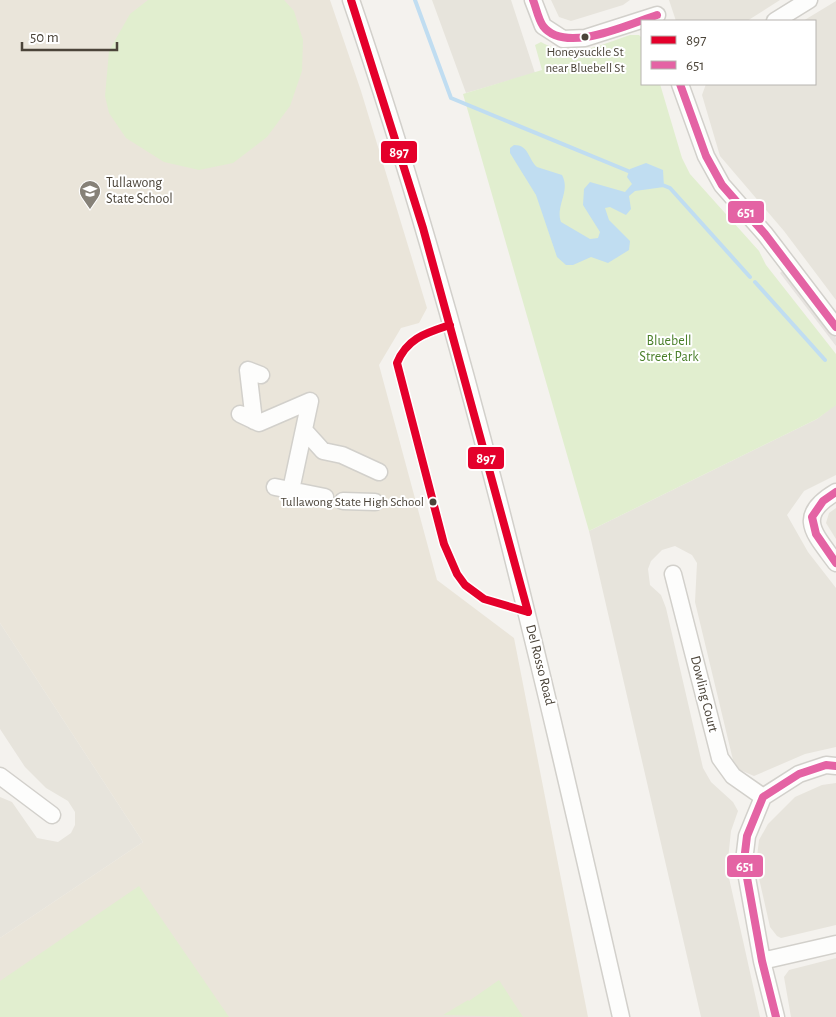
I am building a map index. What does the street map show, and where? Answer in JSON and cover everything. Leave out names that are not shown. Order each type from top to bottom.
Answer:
[{"type":"street","name":"Del Rosso Road","points":[[351,0],[378,81],[489,466],[551,709],[621,1017]]},
{"type":"street","points":[[533,0],[543,26],[563,39],[585,38],[657,12]]},
{"type":"street","points":[[777,20],[809,0]]},
{"type":"street","points":[[680,85],[706,156],[722,186],[765,234],[836,327]]},
{"type":"street","points":[[251,419],[248,370],[261,375]]},
{"type":"street","points":[[251,419],[263,397]]},
{"type":"street","points":[[251,419],[310,401],[291,490]]},
{"type":"street","points":[[304,430],[323,451],[342,455],[379,472]]},
{"type":"street","points":[[275,487],[325,497]]},
{"type":"street","points":[[836,492],[814,509],[812,522],[816,537],[836,563]]},
{"type":"street","points":[[342,501],[375,502]]},
{"type":"street","name":"Dowling Court","points":[[673,574],[720,758],[733,776],[763,797]]},
{"type":"street","points":[[776,1017],[762,961],[744,861],[747,836],[763,797],[799,774],[826,765],[836,766]]},
{"type":"street","points":[[0,776],[52,815]]},
{"type":"street","points":[[762,961],[836,944]]},
{"type":"shaded area","name":"Tullawong State High School","points":[[0,0],[330,0],[361,91],[427,308],[419,323],[401,328],[379,365],[437,580],[514,638],[588,1017],[0,1017],[0,938],[143,842],[0,623]]},
{"type":"shaded area","points":[[432,0],[511,0],[535,73],[466,93]]},
{"type":"shaded area","points":[[551,0],[630,0],[623,5],[571,21],[559,17]]},
{"type":"shaded area","points":[[669,0],[780,0],[749,20],[676,20]]},
{"type":"shaded area","points":[[836,1],[836,300],[784,231],[720,156],[702,95],[706,85],[816,85],[816,20],[805,20]]},
{"type":"shaded area","points":[[784,270],[836,338],[836,346],[780,273]]},
{"type":"shaded area","points":[[836,404],[836,475],[804,491],[787,515],[808,552],[836,588],[836,747],[805,754],[754,776],[740,770],[733,760],[695,602],[697,563],[692,555],[675,546],[662,550],[651,561],[648,569],[650,585],[661,595],[666,608],[703,768],[711,782],[733,802],[738,811],[731,831],[727,869],[760,1017],[701,1017],[589,531],[817,419]]},
{"type":"shaded area","points":[[836,508],[836,539],[826,523],[829,513]]},
{"type":"shaded area","points":[[0,623],[143,842],[0,938],[0,797],[12,802],[37,838],[58,842],[71,833],[75,825],[75,812],[68,801],[46,788],[25,767],[0,729]]},
{"type":"shaded area","points":[[836,783],[836,925],[781,938],[770,927],[756,865],[759,840],[768,824],[795,797],[822,785]]},
{"type":"shaded area","points":[[836,958],[836,1017],[791,1017],[784,977],[789,970]]},
{"type":"green space","points":[[148,0],[284,0],[294,11],[303,40],[302,71],[290,106],[267,137],[233,163],[199,170],[164,162],[126,138],[109,113],[105,96],[109,51],[130,14]]},
{"type":"green space","name":"Bluebell Street Park","points":[[630,35],[639,35],[641,37],[641,85],[660,85],[682,158],[690,174],[759,251],[766,265],[836,354],[836,405],[817,419],[589,531],[463,94],[542,70],[535,45],[541,42],[564,50],[575,51],[596,47]]},
{"type":"green space","points":[[139,886],[229,1017],[0,1017],[0,981]]},
{"type":"green space","points":[[499,980],[523,1017],[443,1015],[469,1001]]},
{"type":"water","points":[[514,145],[523,147],[537,167],[562,175],[565,187],[560,210],[561,222],[590,239],[598,238],[600,232],[583,205],[584,189],[590,182],[625,192],[632,184],[627,177],[630,169],[646,163],[663,170],[664,187],[635,191],[629,196],[631,209],[626,215],[610,207],[605,208],[609,220],[630,241],[629,250],[608,263],[591,257],[573,265],[566,265],[557,257],[536,195],[510,153],[510,148]]},
{"type":"waterway","points":[[415,0],[451,98],[633,173]]},
{"type":"waterway","points":[[660,184],[670,188],[750,277]]},
{"type":"waterway","points":[[755,282],[825,360]]},
{"type":"transit line","name":"897","points":[[351,0],[423,228],[528,612]]},
{"type":"transit line","name":"651","points":[[533,0],[543,26],[553,34],[566,38],[598,35],[641,21]]},
{"type":"transit line","name":"651","points":[[643,20],[657,15]]},
{"type":"transit line","name":"651","points":[[680,85],[706,156],[722,185],[765,234],[836,327]]},
{"type":"transit line","name":"897","points":[[450,325],[425,334],[412,342],[397,363],[444,544],[457,574],[465,585],[484,599],[528,612]]},
{"type":"transit line","name":"651","points":[[836,492],[823,501],[812,517],[816,534],[836,563]]},
{"type":"transit line","name":"651","points":[[776,1017],[762,961],[744,861],[747,836],[763,797],[799,774],[826,765],[836,766]]},
{"type":"place","name":"Honeysuckle St near Bluebell St","points":[[585,37]]},
{"type":"place","name":"Tullawong State School","points":[[90,210]]},
{"type":"place","name":"Tullawong State High School","points":[[433,502]]}]
